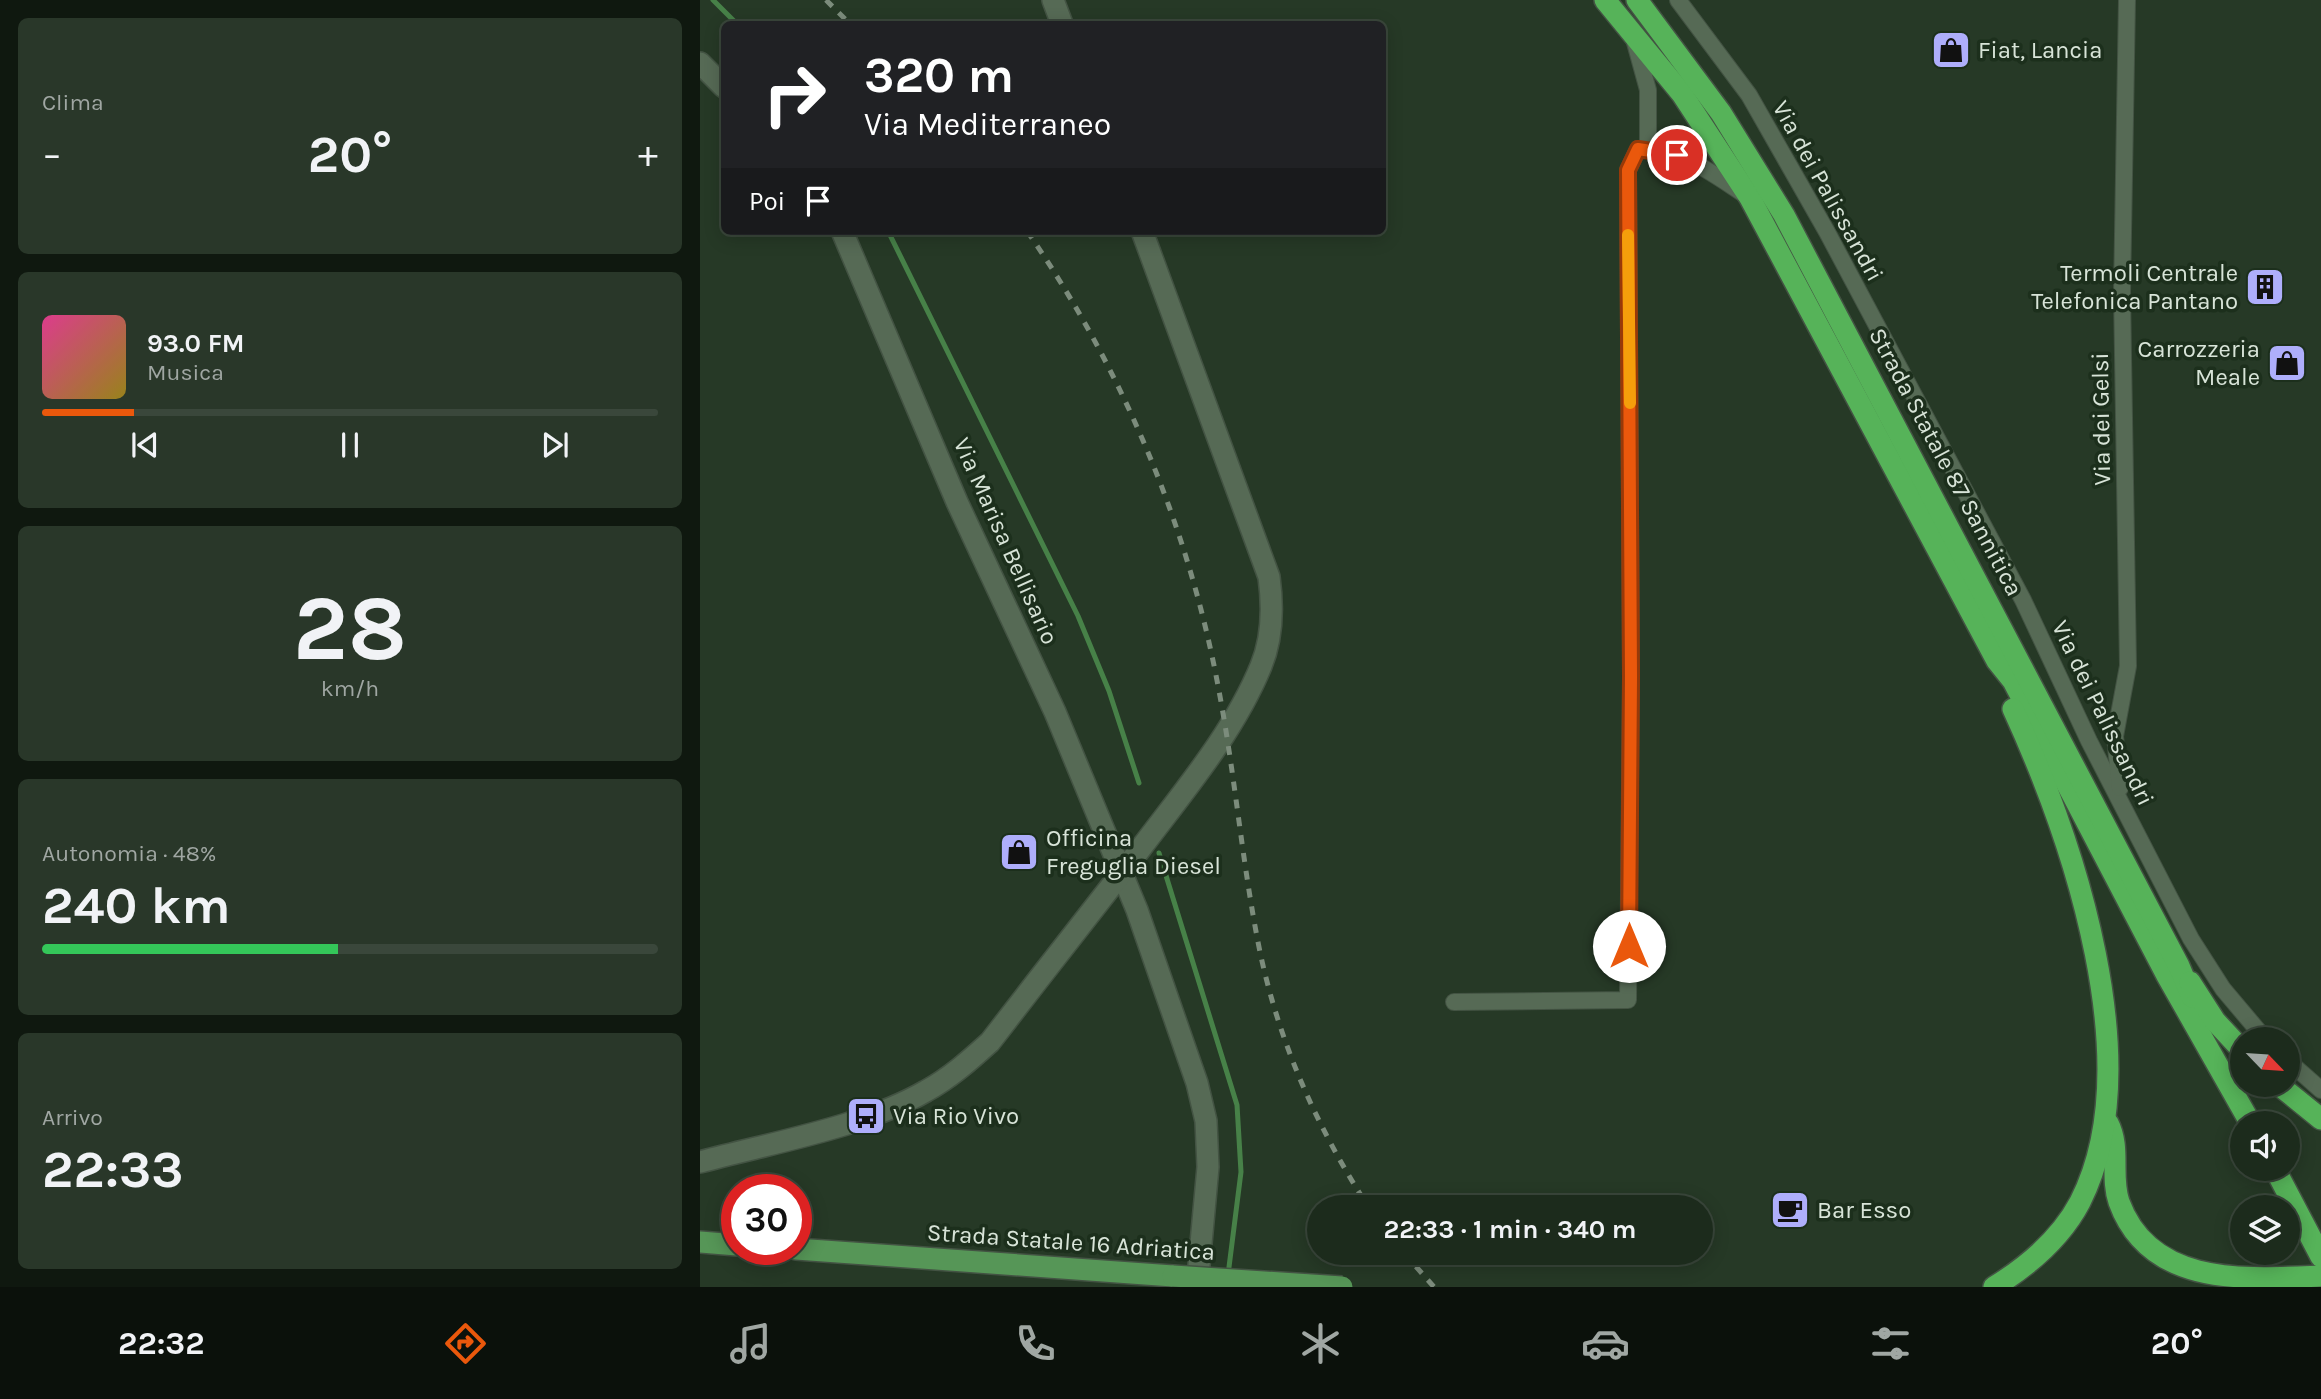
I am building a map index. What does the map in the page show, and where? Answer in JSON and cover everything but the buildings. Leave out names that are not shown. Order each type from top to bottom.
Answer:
[{"type":"highway","name":"Strada Statale 87 Sannitica","points":[[1605,0],[1707,130],[1750,198],[1997,661]]},
{"type":"highway","name":"Strada Statale 87 Sannitica","points":[[1637,0],[1721,113],[1784,215],[2179,966]]},
{"type":"highway","points":[[1997,661],[2013,681],[2166,974],[2244,1111]]},
{"type":"highway","points":[[1994,1287],[2028,1264],[2068,1221],[2091,1178],[2105,1119],[2107,1046],[2091,935],[2057,822],[2003,687],[1997,661]]},
{"type":"highway","points":[[2179,966],[2215,1021],[2230,1037]]},
{"type":"highway","points":[[2179,966],[2223,1070]]},
{"type":"highway","points":[[2293,1097],[2321,1119]]},
{"type":"highway","points":[[2105,1119],[2115,1137],[2115,1182],[2119,1201],[2142,1241],[2165,1261],[2190,1274],[2217,1279],[2321,1276]]},
{"type":"highway","points":[[2281,1181],[2321,1257]]},
{"type":"main road","points":[[700,1242],[721,1244]]},
{"type":"main road","name":"Strada Statale 16 Adriatica","points":[[812,1250],[1342,1287]]},
{"type":"street","points":[[1053,0],[1061,21]]},
{"type":"street","name":"Via dei Palissandri","points":[[1678,0],[1749,94],[1827,232],[2023,600],[2191,939],[2223,989],[2255,1027]]},
{"type":"street","name":"Via dei Gelsi","points":[[2127,0],[2122,293],[2128,666],[2115,736],[2119,785],[2137,833]]},
{"type":"street","points":[[1631,30],[1648,90],[1648,149]]},
{"type":"street","points":[[700,63],[721,84]]},
{"type":"street","points":[[1454,1002],[1628,1000],[1631,677],[1628,170],[1638,149],[1648,149],[1695,161],[1750,198]]},
{"type":"street","name":"Via Marisa Bellisario","points":[[844,235],[876,305],[957,502],[1055,712],[1121,874]]},
{"type":"street","points":[[700,1162],[866,1116],[925,1093],[953,1074],[990,1042],[1176,802],[1242,708],[1262,663],[1273,603],[1269,577],[1144,235]]},
{"type":"street","points":[[1121,874],[1137,910],[1197,1083],[1206,1121],[1208,1167],[1198,1287]]},
{"type":"street","points":[[2300,1071],[2321,1090]]},
{"type":"waterway","points":[[713,0],[734,21]]},
{"type":"waterway","points":[[890,235],[1078,616],[1109,691],[1139,783]]},
{"type":"waterway","points":[[1159,853],[1237,1105],[1241,1172],[1228,1275]]},
{"type":"railway","points":[[826,0],[847,21]]},
{"type":"railway","points":[[1030,235],[1093,338],[1122,394],[1170,510],[1190,569],[1219,691],[1253,915],[1267,982],[1288,1050],[1316,1115],[1361,1195]]},
{"type":"railway","points":[[1415,1265],[1434,1287]]},
{"type":"slow traffic","points":[[1628,235],[1630,403]]},
{"type":"place","name":"Fiat, Lancia","points":[[1951,50]]},
{"type":"place","name":"Termoli Centrale Telefonica Pantano","points":[[2265,287]]},
{"type":"place","name":"Carrozzeria Meale","points":[[2287,363]]},
{"type":"place","name":"Officina Freguglia Diesel","points":[[1019,852]]},
{"type":"place","name":"Via Rio Vivo","points":[[866,1116]]},
{"type":"place","name":"Bar Esso","points":[[1790,1210]]},
{"type":"route","points":[[1629,946],[1631,677],[1628,170],[1638,149],[1677,155]]}]
